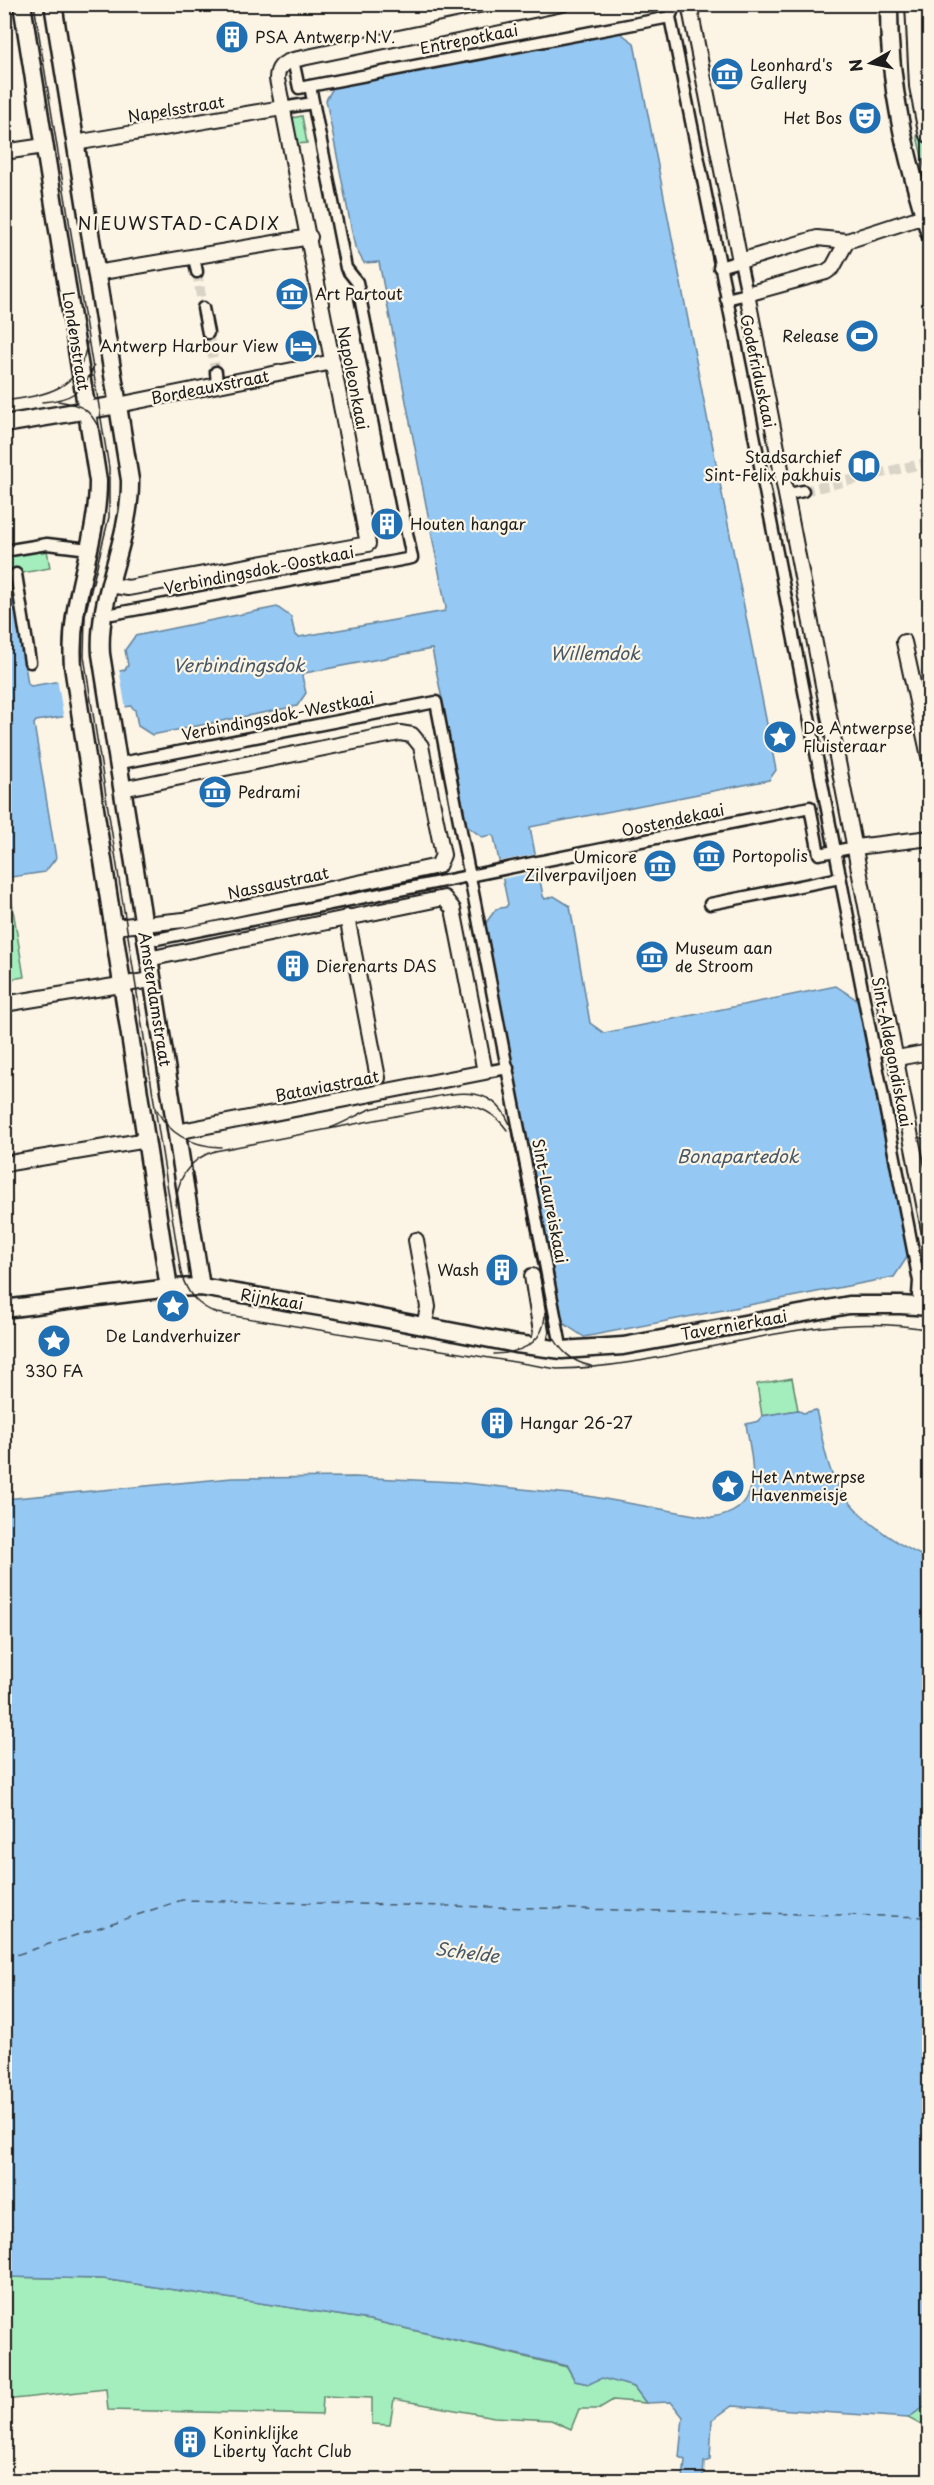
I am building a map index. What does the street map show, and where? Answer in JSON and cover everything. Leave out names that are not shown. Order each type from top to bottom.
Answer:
[{"type":"main road","points":[[916,4],[920,86],[929,132]]},
{"type":"street","name":"Londenstraat","points":[[22,4],[98,481],[98,507],[72,628],[74,677]]},
{"type":"street","name":"Londenstraat","points":[[53,4],[80,142],[96,273],[129,469],[129,512],[101,625],[100,640],[110,711]]},
{"type":"street","name":"Entrepotkaai","points":[[293,60],[562,4]]},
{"type":"street","points":[[670,17],[675,4]]},
{"type":"street","name":"Godefriduskaai","points":[[689,4],[856,847]]},
{"type":"street","points":[[889,4],[891,63],[899,120],[927,216],[930,234]]},
{"type":"street","name":"Entrepotkaai","points":[[310,86],[670,17]]},
{"type":"street","name":"Godefriduskaai","points":[[670,17],[835,851]]},
{"type":"street","points":[[310,86],[299,88],[293,60],[282,65],[277,73],[282,108],[313,103]]},
{"type":"street","name":"Napoleonkaai","points":[[310,86],[346,268],[357,282],[412,558]]},
{"type":"street","name":"Napelsstraat","points":[[80,142],[282,108]]},
{"type":"street","name":"Napoleonkaai","points":[[282,108],[368,544]]},
{"type":"street","points":[[4,152],[44,146]]},
{"type":"street","points":[[719,267],[817,238],[847,241],[927,216]]},
{"type":"street","points":[[96,273],[309,237]]},
{"type":"street","points":[[726,299],[826,272],[833,267],[847,241]]},
{"type":"street","points":[[194,256],[197,272]]},
{"type":"street","points":[[204,308],[208,333]]},
{"type":"street","name":"Bordeauxstraat","points":[[4,424],[118,405],[217,379],[333,362]]},
{"type":"street","points":[[785,495],[803,491]]},
{"type":"street","points":[[10,552],[47,544],[89,549]]},
{"type":"street","name":"Verbindingsdok-Oostkaai","points":[[110,585],[128,588],[368,544]]},
{"type":"street","name":"Verbindingsdok-Oostkaai","points":[[112,614],[412,558]]},
{"type":"street","points":[[4,581],[16,577],[30,662]]},
{"type":"street","points":[[904,642],[930,761]]},
{"type":"street","name":"Amsterdamstraat","points":[[74,677],[169,1288]]},
{"type":"street","name":"Verbindingsdok-Westkaai","points":[[126,762],[436,702],[470,877]]},
{"type":"street","name":"Amsterdamstraat","points":[[110,711],[201,1287]]},
{"type":"street","name":"Nassaustraat","points":[[113,927],[184,920],[438,866],[443,855],[421,746],[412,735],[400,733],[373,738],[122,789]]},
{"type":"street","name":"Oostendekaai","points":[[500,871],[810,807],[819,854],[835,851]]},
{"type":"street","points":[[835,851],[930,838]]},
{"type":"street","name":"Sint-Aldegondiskaai","points":[[856,847],[930,1235]]},
{"type":"street","name":"Sint-Aldegondiskaai","points":[[835,851],[924,1301]]},
{"type":"street","name":"Nassaustraat","points":[[157,939],[500,871]]},
{"type":"street","name":"Sint-Laureiskaai","points":[[470,877],[560,1341]]},
{"type":"street","points":[[710,904],[840,878]]},
{"type":"street","points":[[148,958],[444,898],[453,909],[485,1072],[508,1068]]},
{"type":"street","points":[[347,917],[378,1078]]},
{"type":"street","points":[[4,1004],[151,980]]},
{"type":"street","points":[[897,1058],[930,1052]]},
{"type":"street","name":"Bataviastraat","points":[[176,1132],[485,1072]]},
{"type":"street","points":[[4,1164],[147,1140]]},
{"type":"street","points":[[416,1240],[428,1307],[424,1327]]},
{"type":"street","name":"Sint-Laureiskaai","points":[[532,1276],[539,1320],[538,1347]]},
{"type":"street","name":"Rijnkaai","points":[[4,1309],[169,1288],[201,1287],[538,1347]]},
{"type":"street","name":"Tavernierkaai","points":[[538,1347],[562,1350],[623,1346],[849,1305],[901,1305],[924,1301]]},
{"type":"green space","points":[[302,116],[307,143],[297,144],[292,118]]},
{"type":"green space","points":[[929,134],[929,186],[917,136]]},
{"type":"green space","points":[[47,550],[50,568],[5,576],[5,568],[8,567],[5,557]]},
{"type":"green space","points":[[11,897],[24,977],[5,980],[5,899]]},
{"type":"green space","points":[[792,1378],[798,1410],[762,1416],[757,1384]]},
{"type":"green space","points":[[5,2277],[103,2279],[370,2320],[567,2367],[575,2381],[589,2384],[602,2377],[634,2387],[646,2403],[613,2400],[598,2409],[579,2409],[571,2429],[551,2420],[494,2417],[394,2399],[390,2425],[372,2424],[372,2398],[323,2396],[322,2415],[108,2410],[106,2389],[5,2400]]},
{"type":"green space","points":[[929,2403],[929,2429],[908,2418]]},
{"type":"water","name":"Willemdok","points":[[619,32],[634,43],[776,770],[769,780],[530,827],[543,896],[545,899],[554,896],[570,906],[590,1023],[604,1033],[836,986],[857,1000],[908,1256],[894,1277],[584,1337],[563,1323],[485,924],[496,909],[506,907],[508,904],[494,837],[492,835],[482,837],[467,826],[432,649],[305,673],[302,676],[306,693],[297,706],[152,735],[138,726],[135,710],[131,706],[36,721],[34,724],[56,858],[45,872],[5,878],[4,593],[15,601],[28,684],[31,686],[125,670],[128,665],[125,650],[135,636],[277,607],[291,617],[295,635],[299,637],[445,611],[379,262],[364,263],[355,247],[326,100],[333,88]]},
{"type":"water","name":"Schelde","points":[[798,1410],[803,1413],[816,1410],[829,1466],[839,1488],[849,1501],[873,1525],[929,1559],[929,2403],[908,2418],[732,2406],[712,2420],[710,2460],[704,2462],[703,2480],[683,2480],[685,2460],[679,2457],[683,2417],[671,2402],[646,2403],[634,2387],[602,2378],[589,2384],[575,2381],[567,2366],[370,2320],[103,2279],[5,2277],[5,1499],[232,1478],[354,1477],[455,1482],[588,1496],[712,1518],[729,1513],[741,1505],[749,1495],[752,1468],[746,1424],[759,1421],[762,1416]]},
{"type":"pier","points":[[119,668],[126,710],[64,720],[57,678]]},
{"type":"pier","points":[[537,854],[541,871],[501,879],[497,862]]},
{"type":"ferry route","points":[[4,1959],[182,1900],[930,1917]]},
{"type":"tunnel","points":[[197,272],[203,308]]},
{"type":"tunnel","points":[[208,333],[216,372]]},
{"type":"tunnel","points":[[803,491],[930,462]]},
{"type":"tram line","points":[[34,4],[109,468],[109,517],[85,615],[84,656],[181,1273],[190,1293],[203,1306],[216,1313],[557,1369],[604,1366],[650,1359],[743,1340],[836,1326],[883,1325],[930,1330]]},
{"type":"tram line","points":[[4,401],[47,393],[69,381],[77,371],[87,342]]},
{"type":"tram line","points":[[42,402],[61,399],[75,393],[86,382],[94,366]]},
{"type":"tram line","points":[[58,401],[85,409],[101,432]]},
{"type":"tram line","points":[[330,1128],[373,1108],[444,1095],[472,1094],[495,1103],[505,1114],[512,1130],[551,1333],[567,1354],[578,1362],[591,1366]]},
{"type":"tram line","points":[[176,1207],[178,1188],[185,1172],[198,1159],[215,1151],[458,1104],[485,1111],[507,1130]]},
{"type":"tram line","points":[[157,1110],[169,1127],[183,1138],[192,1142],[221,1147]]},
{"type":"tram line","points":[[494,1354],[513,1352],[535,1341],[540,1334],[545,1316]]},
{"type":"place","name":"PSA Antwerp N.V.","points":[[232,37]]},
{"type":"place","name":"Leonhard's Gallery","points":[[727,74]]},
{"type":"place","name":"Het Bos","points":[[865,118]]},
{"type":"place","name":"Art Partout","points":[[292,294]]},
{"type":"place","name":"Release","points":[[862,336]]},
{"type":"place","name":"Antwerp Harbour View","points":[[301,346]]},
{"type":"place","name":"Stadsarchief Sint-Felix pakhuis","points":[[864,466]]},
{"type":"place","name":"Houten hangar","points":[[387,524]]},
{"type":"place","name":"De Antwerpse Fluisteraar","points":[[780,737]]},
{"type":"place","name":"Pedrami","points":[[215,792]]},
{"type":"place","name":"Portopolis","points":[[709,856]]},
{"type":"place","name":"Umicore Zilverpaviljoen","points":[[660,866]]},
{"type":"place","name":"Museum aan de Stroom","points":[[652,957]]},
{"type":"place","name":"Dierenarts DAS","points":[[293,966]]},
{"type":"place","name":"Wash","points":[[502,1270]]},
{"type":"place","name":"De Landverhuizer","points":[[173,1306]]},
{"type":"place","name":"330 FA","points":[[54,1341]]},
{"type":"place","name":"Hangar 26-27","points":[[497,1423]]},
{"type":"place","name":"Het Antwerpse Havenmeisje","points":[[728,1486]]},
{"type":"place","name":"Koninklijke Liberty Yacht Club","points":[[190,2442]]},
{"type":"district","name":"NIEUWSTAD-CADIX","points":[[179,224]]},
{"type":"water label","name":"Verbindingsdok","points":[[239,666]]},
{"type":"water label","name":"Bonapartedok","points":[[738,1157]]}]
